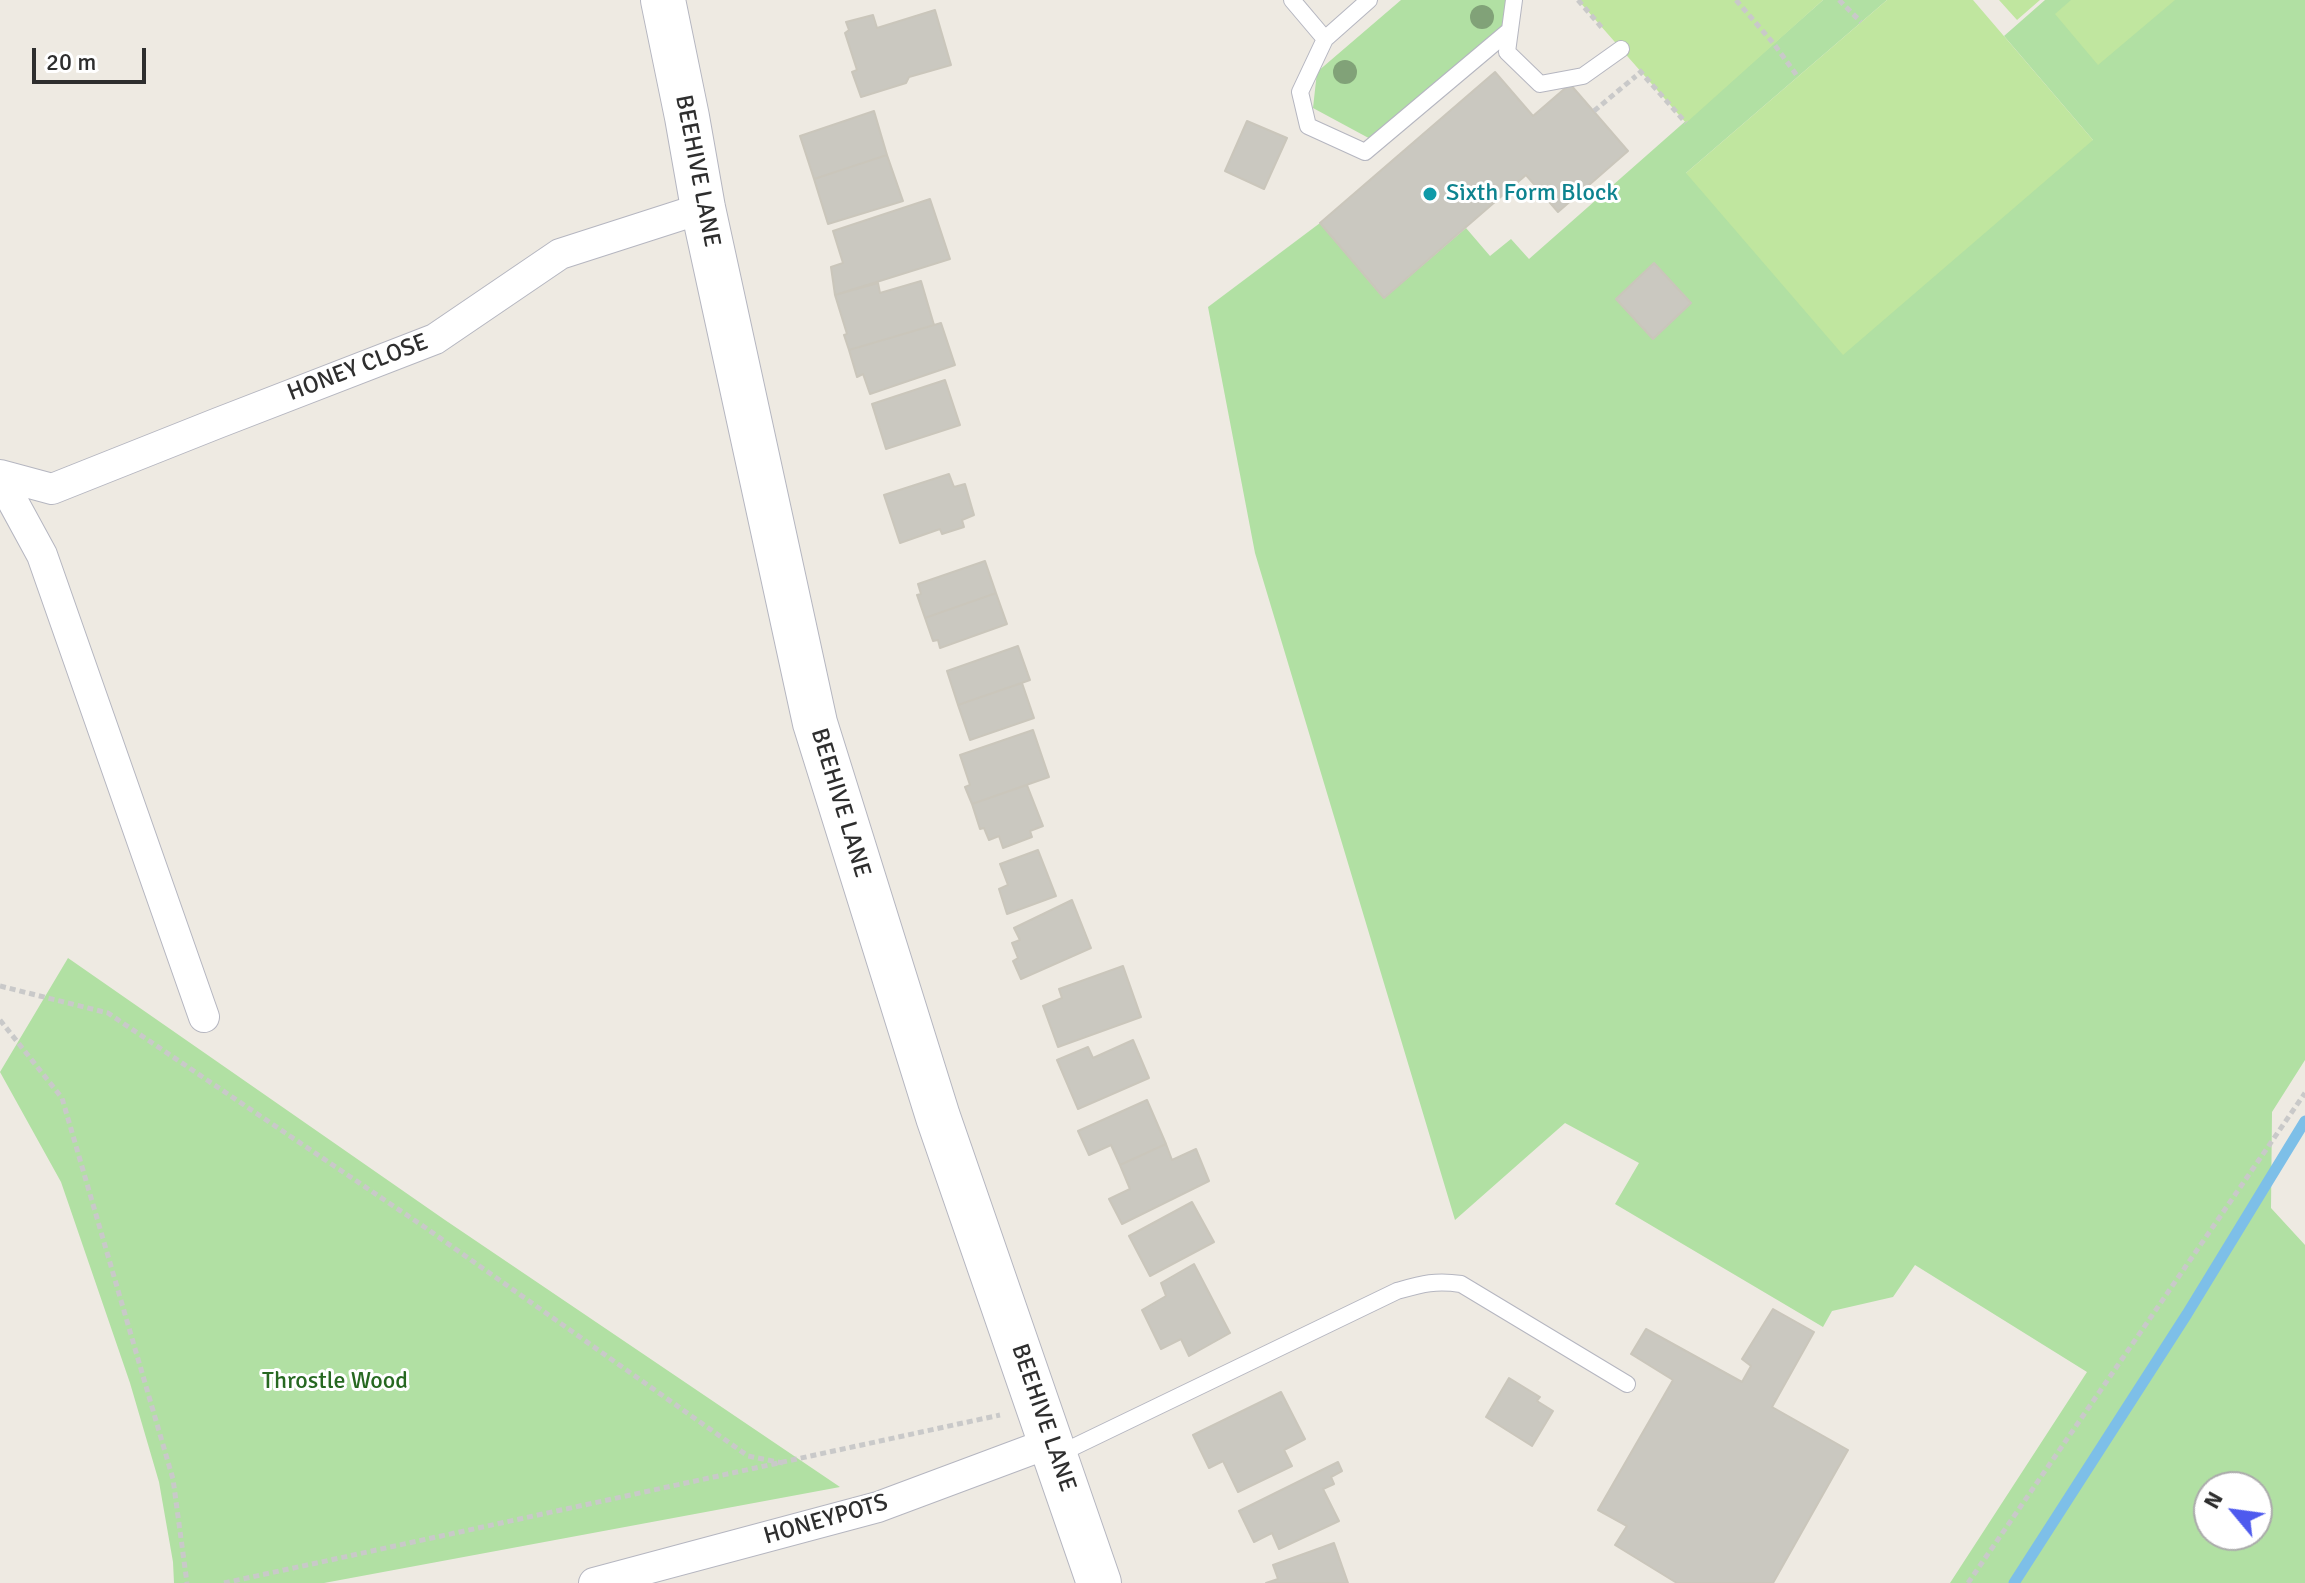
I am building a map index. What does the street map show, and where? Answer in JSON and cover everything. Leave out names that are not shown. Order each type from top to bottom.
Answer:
[{"type":"main road","name":"BEEHIVE LANE","points":[[663,0],[703,208],[815,723],[938,1117],[1099,1583]]},
{"type":"street","name":"HONEY CLOSE","points":[[0,477],[52,489],[435,339],[560,254],[703,208]]},
{"type":"street","name":"HONEY CLOSE","points":[[0,477],[42,555],[204,1017]]},
{"type":"street","name":"HONEYPOTS","points":[[594,1583],[878,1507],[1049,1435]]},
{"type":"lane","points":[[1292,0],[1325,39]]},
{"type":"lane","points":[[1369,0],[1325,39],[1300,92],[1308,126],[1365,152],[1510,30]]},
{"type":"lane","points":[[1514,0],[1507,52],[1540,84],[1583,76],[1621,49]]},
{"type":"lane","points":[[1049,1435],[1397,1291],[1441,1281],[1461,1284],[1627,1384]]},
{"type":"path","points":[[1736,0],[1798,77]]},
{"type":"path","points":[[1839,0],[1861,22]]},
{"type":"path","points":[[1594,111],[1641,72]]},
{"type":"path","points":[[0,986],[108,1013],[423,1226],[748,1456],[783,1463]]},
{"type":"path","points":[[0,1020],[62,1098],[173,1479],[187,1583]]},
{"type":"path","points":[[1968,1583],[2305,1093]]},
{"type":"path","points":[[224,1583],[783,1463],[1049,1435]]},
{"type":"green space","points":[[1401,0],[1514,0],[1510,30],[1376,142],[1313,108],[1317,72]]},
{"type":"green space","points":[[1578,0],[1823,0],[1686,123]]},
{"type":"green space","points":[[1823,0],[1887,0],[1686,173],[2093,140],[2004,36],[2045,0],[2305,0],[2305,1060],[2272,1112],[2271,1208],[2305,1245],[2305,1583],[1950,1583],[2087,1372],[1915,1265],[1893,1297],[1832,1311],[1823,1327],[1615,1204],[1639,1163],[1565,1123],[1455,1220],[1255,553],[1208,307],[1320,223],[1384,298],[1466,228],[1490,256],[1511,239],[1529,259]]},
{"type":"green space","points":[[1887,0],[1973,0],[2093,140],[1843,355],[1686,173]]},
{"type":"green space","points":[[1999,0],[2040,0],[2017,20]]},
{"type":"green space","points":[[2071,0],[2175,0],[2098,65],[2055,14]]},
{"type":"green space","name":"Throstle Wood","points":[[68,958],[445,1220],[840,1487],[324,1583],[174,1583],[159,1482],[130,1383],[61,1182],[0,1072]]},
{"type":"building","points":[[935,10],[951,65],[909,77],[906,83],[861,97],[852,72],[857,70],[845,33],[849,30],[846,22],[873,15],[877,28]]},
{"type":"building","name":"Sixth Form Block","points":[[1495,72],[1533,116],[1570,84],[1628,151],[1558,212],[1526,175],[1384,298],[1320,223]]},
{"type":"building","points":[[874,111],[887,155],[814,179],[800,136]]},
{"type":"building","points":[[1247,121],[1287,138],[1264,189],[1225,171]]},
{"type":"building","points":[[887,155],[903,201],[828,224],[814,179]]},
{"type":"building","points":[[930,199],[950,259],[835,295],[831,267],[843,263],[833,231]]},
{"type":"building","points":[[1654,263],[1691,303],[1653,339],[1616,299]]},
{"type":"building","points":[[921,281],[934,325],[849,350],[835,295],[878,283],[880,293]]},
{"type":"building","points":[[941,323],[955,365],[870,394],[863,374],[857,377],[849,350]]},
{"type":"building","points":[[945,380],[960,425],[886,449],[872,404]]},
{"type":"building","points":[[949,474],[954,487],[965,484],[974,515],[962,520],[964,527],[942,534],[940,529],[900,543],[884,495]]},
{"type":"building","points":[[985,561],[996,593],[925,618],[917,595],[921,594],[918,584]]},
{"type":"building","points":[[996,593],[1007,624],[940,648],[938,640],[933,641],[925,618]]},
{"type":"building","points":[[1018,646],[1030,680],[958,705],[947,671]]},
{"type":"building","points":[[1022,683],[1034,718],[970,740],[958,705]]},
{"type":"building","points":[[1033,730],[1049,777],[972,804],[965,787],[970,785],[960,755]]},
{"type":"building","points":[[1027,785],[1043,826],[1030,831],[1032,837],[1003,848],[999,836],[989,840],[984,828],[980,829],[972,804]]},
{"type":"building","points":[[1038,850],[1056,896],[1007,914],[999,889],[1008,885],[1000,864]]},
{"type":"building","points":[[1072,900],[1091,948],[1021,979],[1013,961],[1018,958],[1012,943],[1020,940],[1014,928]]},
{"type":"building","points":[[1123,966],[1141,1017],[1058,1047],[1043,1006],[1062,998],[1059,989]]},
{"type":"building","points":[[1133,1040],[1149,1078],[1078,1109],[1057,1060],[1088,1047],[1093,1058]]},
{"type":"building","points":[[1147,1100],[1166,1144],[1120,1165],[1111,1145],[1089,1155],[1078,1131]]},
{"type":"building","points":[[1166,1144],[1172,1160],[1196,1149],[1209,1181],[1122,1224],[1109,1199],[1130,1189],[1120,1165]]},
{"type":"building","points":[[1192,1202],[1214,1242],[1150,1276],[1129,1236]]},
{"type":"building","points":[[1194,1264],[1230,1333],[1189,1356],[1181,1339],[1161,1349],[1142,1310],[1166,1296],[1161,1283]]},
{"type":"building","points":[[1773,1309],[1814,1332],[1772,1407],[1848,1450],[1773,1583],[1677,1583],[1615,1545],[1627,1526],[1598,1510],[1673,1380],[1631,1354],[1646,1329],[1742,1382],[1751,1366],[1742,1359]]},
{"type":"building","points":[[1509,1378],[1540,1397],[1537,1401],[1553,1411],[1532,1446],[1486,1417]]},
{"type":"building","points":[[1281,1392],[1305,1439],[1284,1450],[1292,1466],[1238,1492],[1223,1461],[1209,1468],[1193,1435]]},
{"type":"building","points":[[1338,1462],[1342,1471],[1331,1477],[1334,1484],[1323,1489],[1339,1521],[1279,1549],[1272,1533],[1254,1542],[1239,1511]]},
{"type":"building","points":[[1334,1543],[1348,1583],[1266,1583],[1278,1579],[1273,1565]]},
{"type":"waterway","points":[[2014,1583],[2187,1314],[2305,1121]]},
{"type":"place","name":"Sixth Form Block","points":[[1430,194]]}]
